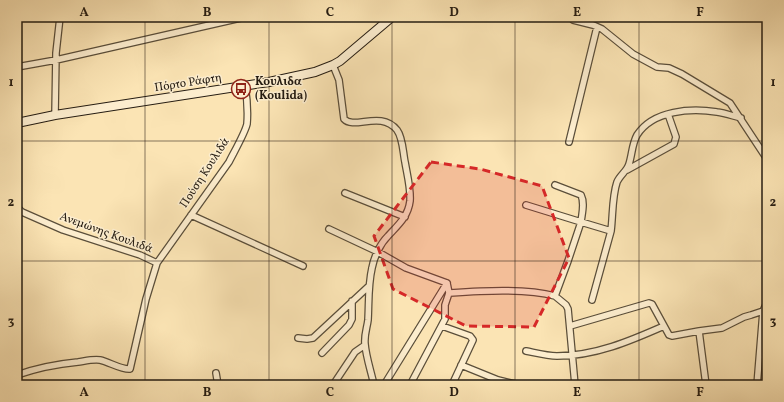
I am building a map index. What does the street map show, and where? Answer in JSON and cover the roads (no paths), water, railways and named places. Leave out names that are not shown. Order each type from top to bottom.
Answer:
[{"type":"main road","name":"Πόρτο Ράφτη","points":[[17,123],[245,86],[305,74],[333,65],[392,17]]},
{"type":"street","points":[[55,116],[56,53],[60,17]]},
{"type":"street","points":[[17,67],[56,60],[246,17]]},
{"type":"street","points":[[571,17],[573,20],[597,27],[612,36],[633,54],[657,67],[669,68],[682,74],[730,103],[767,159]]},
{"type":"street","points":[[569,142],[597,27]]},
{"type":"street","points":[[333,65],[339,80],[344,119],[351,123],[370,120],[382,121],[391,125],[400,135],[410,200],[405,217],[383,242],[372,268],[369,286],[365,345],[374,385]]},
{"type":"street","name":"Πούση Κουλιδά","points":[[157,263],[229,162],[247,125],[245,86]]},
{"type":"street","points":[[592,300],[611,230],[618,180],[629,165],[633,145],[637,135],[652,120],[668,114],[693,111],[718,112],[741,118]]},
{"type":"street","points":[[625,171],[674,144],[676,137],[668,114]]},
{"type":"street","points":[[555,185],[581,195],[583,198],[581,222],[555,296]]},
{"type":"street","points":[[345,193],[405,217]]},
{"type":"street","points":[[526,205],[611,230]]},
{"type":"street","name":"Ανεμώνης Κουλιδά","points":[[17,207],[22,212],[63,230],[140,255],[157,263],[146,299],[130,369],[98,360],[54,364],[17,375]]},
{"type":"street","points":[[191,215],[303,266]]},
{"type":"street","points":[[329,229],[378,252],[406,268],[429,278],[441,280],[447,283]]},
{"type":"street","points":[[410,385],[445,319],[445,305],[449,293],[447,283]]},
{"type":"street","points":[[384,385],[447,283]]},
{"type":"street","points":[[298,338],[313,338],[369,286]]},
{"type":"street","points":[[449,293],[490,291],[523,292],[555,296],[566,305],[568,309],[575,385]]},
{"type":"street","points":[[322,353],[352,319],[352,301]]},
{"type":"street","points":[[757,385],[762,311],[767,302]]},
{"type":"street","points":[[570,326],[650,303],[652,304],[669,335],[672,336],[722,328],[744,316],[762,311]]},
{"type":"street","points":[[442,326],[470,336],[473,340],[452,385]]},
{"type":"street","points":[[526,351],[542,355],[557,356],[605,350],[664,326]]},
{"type":"street","points":[[699,331],[706,385]]},
{"type":"street","points":[[333,385],[356,352],[365,345]]},
{"type":"street","points":[[461,365],[498,380],[519,385]]},
{"type":"street","points":[[216,373],[218,385]]},
{"type":"place","name":"Κουλιδα (Koulida)","points":[[241,89]]}]
